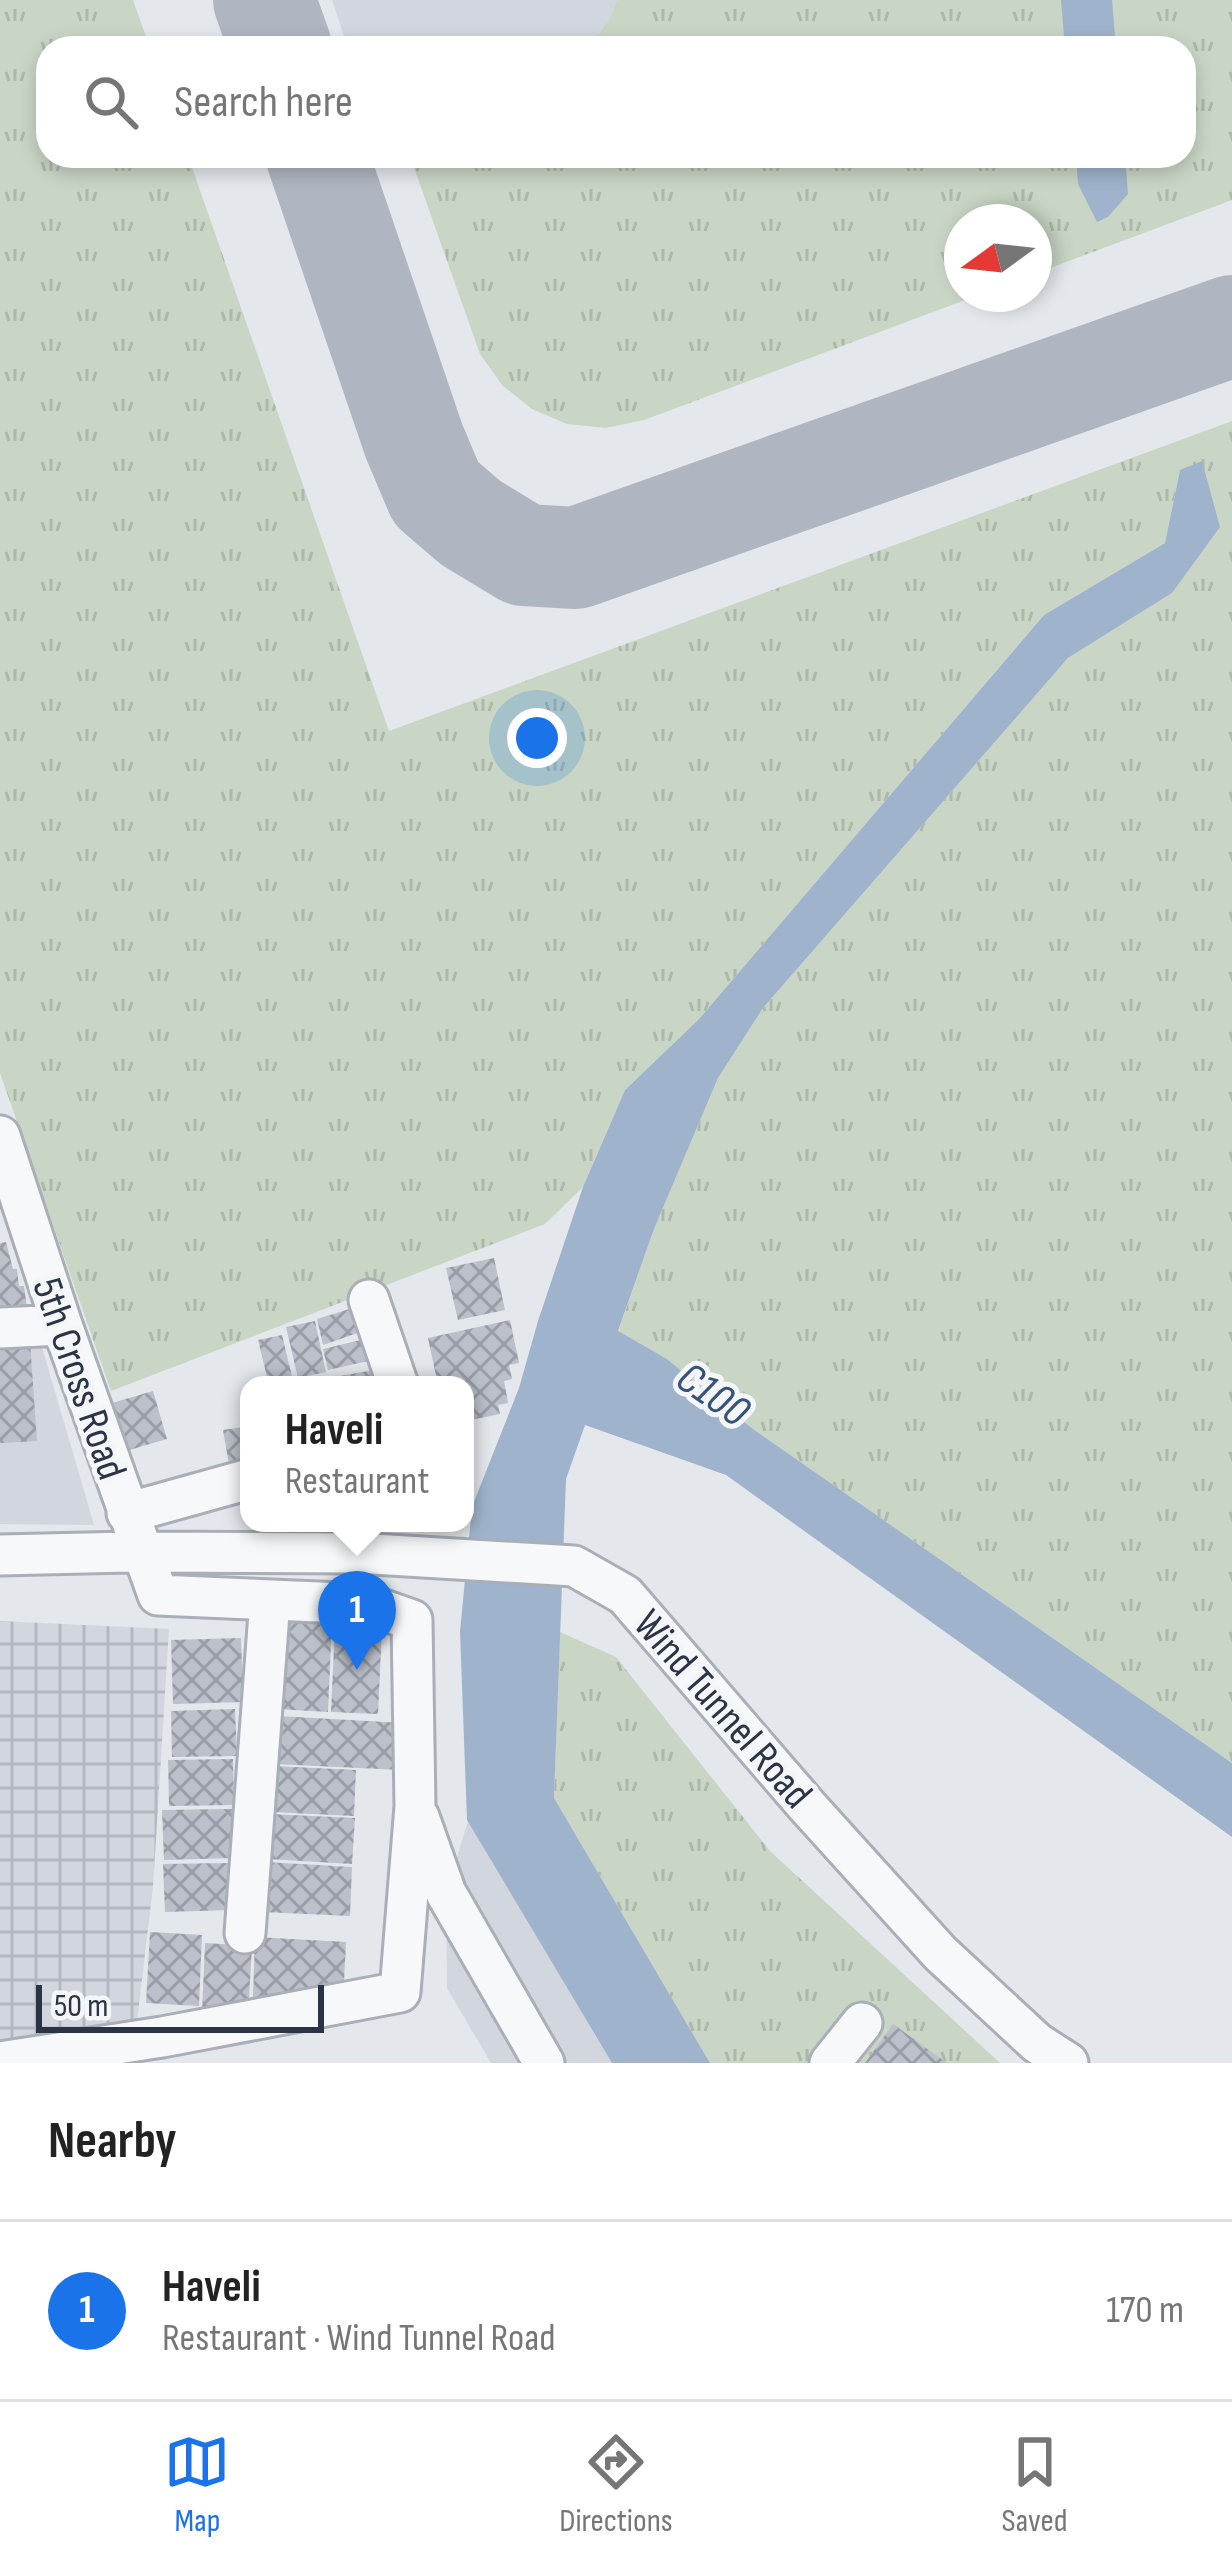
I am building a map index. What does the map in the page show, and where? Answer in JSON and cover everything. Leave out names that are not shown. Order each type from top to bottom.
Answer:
[{"type":"street","name":"5th Cross Road","points":[[0,1136],[10,1196],[62,1324],[158,1595],[270,1600]]},
{"type":"street","points":[[369,1300],[395,1376]]},
{"type":"street","points":[[0,1328],[62,1324]]},
{"type":"street","points":[[127,1514],[240,1482]]},
{"type":"street","name":"Wind Tunnel Road","points":[[0,1555],[356,1553],[574,1566],[625,1595],[940,1953],[1037,2043],[1068,2063]]},
{"type":"street","points":[[0,2062],[400,1992],[415,1806],[412,1620],[366,1604],[270,1600],[245,1933]]},
{"type":"street","points":[[415,1806],[446,1893],[544,2063]]},
{"type":"street","points":[[830,2063],[862,2023]]},
{"type":"shaded area","points":[[332,0],[617,0],[597,36],[344,36]]},
{"type":"shaded area","points":[[39,1337],[94,1525],[0,1524],[0,1338]]},
{"type":"shaded area","points":[[0,1621],[169,1629],[153,1887],[136,2030],[0,2048]]},
{"type":"shaded area","points":[[468,1821],[612,2063],[491,2063],[447,1988],[446,1893]]},
{"type":"green space","points":[[0,0],[133,0],[146,36],[36,36],[36,168],[192,168],[389,731],[1232,421],[1232,1763],[753,1429],[667,1359],[618,1332],[654,1229],[718,1078],[763,1008],[1068,658],[1172,593],[1180,470],[1165,543],[1044,615],[699,1019],[625,1090],[583,1187],[545,1224],[111,1391],[0,1073]]},
{"type":"green space","points":[[617,0],[1232,0],[1232,200],[1052,267],[1052,204],[944,204],[944,308],[644,420],[606,428],[567,424],[532,409],[502,385],[480,354],[414,168],[1196,168],[1196,36],[597,36]]},
{"type":"green space","points":[[560,1632],[616,1657],[770,1851],[1000,2063],[710,2063],[554,1798]]},
{"type":"water","points":[[1061,0],[1112,0],[1115,36],[1064,36]]},
{"type":"water","points":[[1077,168],[1126,168],[1128,194],[1108,217],[1097,222],[1078,184]]},
{"type":"water","points":[[1202,461],[1220,527],[1172,593],[1068,658],[763,1008],[718,1078],[654,1229],[618,1331],[667,1359],[753,1429],[1232,1763],[1232,1837],[726,1475],[585,1425],[566,1479],[554,1798],[710,2063],[612,2063],[467,1820],[460,1632],[474,1502],[519,1388],[583,1187],[625,1090],[699,1019],[1044,615],[1165,543],[1180,470]]},
{"type":"building","points":[[6,1242],[19,1286],[24,1286],[27,1308],[0,1311],[0,1243]]},
{"type":"building","points":[[494,1258],[505,1310],[458,1320],[446,1268]]},
{"type":"building","points":[[356,1307],[369,1329],[323,1345],[317,1319]]},
{"type":"building","points":[[510,1320],[519,1363],[509,1365],[512,1379],[504,1381],[508,1403],[498,1405],[500,1414],[474,1419],[474,1376],[436,1376],[428,1338]]},
{"type":"building","points":[[315,1321],[326,1372],[298,1376],[286,1327]]},
{"type":"building","points":[[282,1335],[292,1376],[267,1376],[258,1340]]},
{"type":"building","points":[[373,1337],[377,1359],[328,1370],[323,1349]]},
{"type":"building","points":[[30,1341],[37,1441],[0,1443],[0,1343]]},
{"type":"building","points":[[379,1369],[382,1376],[340,1376]]},
{"type":"building","points":[[153,1391],[167,1439],[126,1451],[112,1403]]},
{"type":"building","points":[[240,1427],[240,1462],[229,1464],[223,1430]]},
{"type":"building","points":[[280,1617],[332,1620],[328,1712],[276,1709]]},
{"type":"building","points":[[335,1626],[382,1628],[378,1714],[331,1712]]},
{"type":"building","points":[[241,1638],[243,1702],[173,1704],[171,1640]]},
{"type":"building","points":[[235,1709],[237,1756],[172,1757],[171,1711]]},
{"type":"building","points":[[277,1716],[404,1723],[402,1770],[274,1764]]},
{"type":"building","points":[[233,1759],[234,1805],[169,1806],[168,1760]]},
{"type":"building","points":[[274,1766],[356,1770],[354,1816],[272,1812]]},
{"type":"building","points":[[234,1809],[235,1858],[164,1860],[162,1810]]},
{"type":"building","points":[[270,1814],[355,1818],[352,1864],[268,1859]]},
{"type":"building","points":[[266,1862],[352,1867],[350,1916],[263,1912]]},
{"type":"building","points":[[228,1863],[230,1910],[165,1912],[163,1864]]},
{"type":"building","points":[[150,1932],[202,1935],[199,2006],[146,2003]]},
{"type":"building","points":[[255,1937],[346,1942],[343,2002],[253,1997]]},
{"type":"building","points":[[205,1943],[252,1946],[248,2016],[202,2013]]},
{"type":"building","points":[[893,2024],[947,2063],[865,2063]]},
{"type":"taxiway","points":[[264,0],[277,36]]},
{"type":"taxiway","points":[[321,168],[436,493],[471,523],[524,555],[576,558],[1232,326]]},
{"type":"place","name":"Haveli","points":[[357,1670]]},
{"type":"water label","name":"C100","points":[[714,1393]]}]
